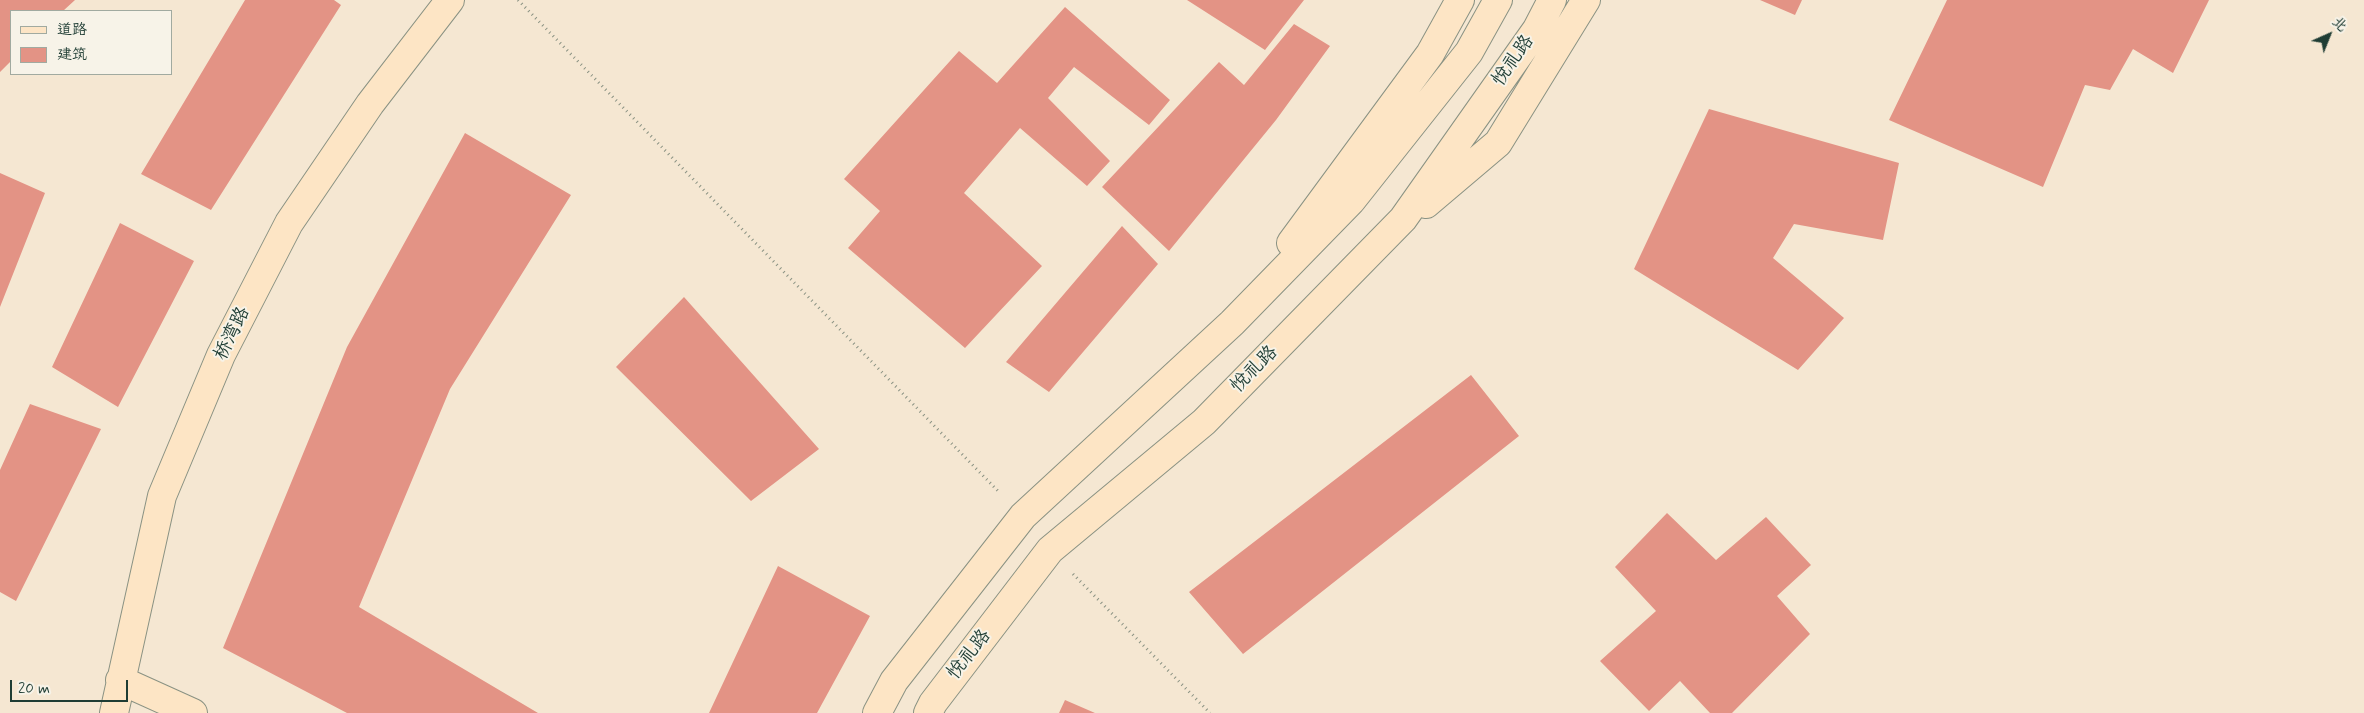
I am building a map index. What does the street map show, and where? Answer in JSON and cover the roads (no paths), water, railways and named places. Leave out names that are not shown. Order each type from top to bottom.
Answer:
[{"type":"main road","name":"桥湾路","points":[[114,713],[162,496],[221,356],[289,224],[370,104],[450,0]]},
{"type":"main road","points":[[1232,323],[1430,54],[1460,0]]},
{"type":"main road","points":[[878,713],[894,681],[1023,516],[1232,323],[1351,201],[1468,52],[1498,0]]},
{"type":"main road","name":"悦礼路","points":[[928,713],[933,703],[1050,550],[1204,422],[1403,220],[1537,29],[1552,0]]},
{"type":"main road","points":[[1376,248],[1498,143],[1586,0]]},
{"type":"main road","points":[[120,680],[193,713]]}]
